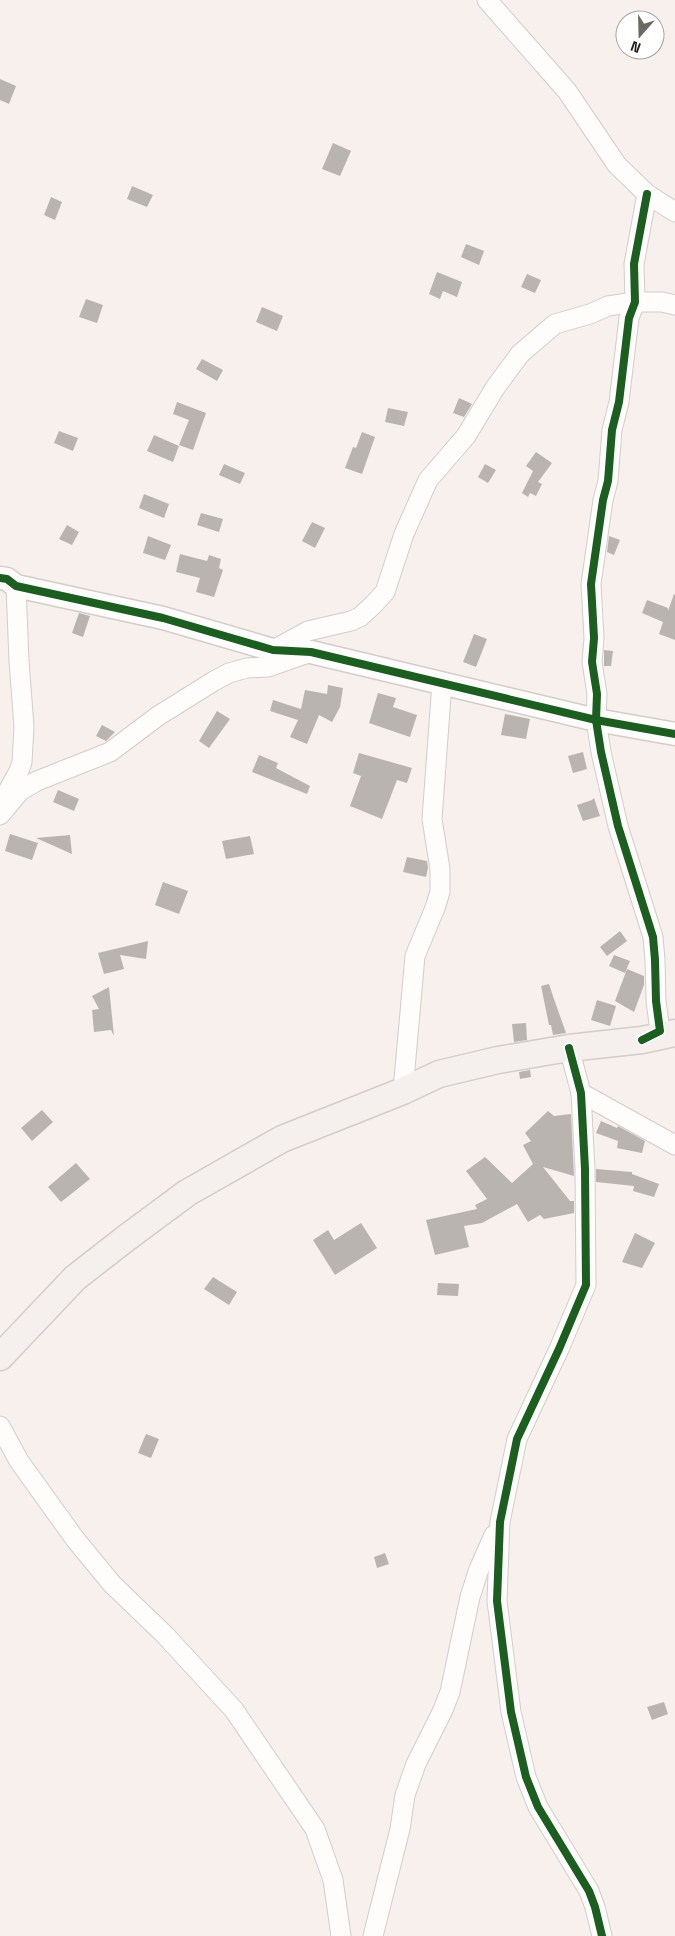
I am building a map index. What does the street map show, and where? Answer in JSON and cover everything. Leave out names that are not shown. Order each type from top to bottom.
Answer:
[{"type":"main road","points":[[1,1354],[75,1278],[187,1193],[282,1139],[404,1091],[439,1074],[498,1060],[569,1048],[642,1040],[675,1033]]},
{"type":"street","points":[[487,0],[567,92],[617,165],[647,194],[675,212]]},
{"type":"street","points":[[642,1040],[660,1031],[656,1001],[656,960],[653,937],[618,826],[596,720],[597,694],[592,662],[594,638],[591,584],[603,500],[608,481],[612,430],[621,388],[629,318],[636,302],[634,264],[647,194]]},
{"type":"street","points":[[273,650],[308,631],[351,621],[360,617],[379,599],[384,592],[404,534],[428,480],[466,436],[495,388],[520,354],[554,324],[590,314],[608,306],[636,302],[662,302],[675,305]]},
{"type":"street","points":[[0,808],[2,800],[19,771],[22,762],[24,727],[19,661],[8,582],[163,618],[273,650],[311,652],[596,720],[675,734]]},
{"type":"street","points":[[0,815],[20,791],[37,780],[110,752],[158,716],[229,673],[247,668],[268,667],[311,652]]},
{"type":"street","points":[[404,1091],[415,956],[440,892],[440,869],[432,819],[437,682]]},
{"type":"street","points":[[569,1048],[581,1094],[585,1169],[586,1285],[559,1349],[517,1439],[500,1522],[497,1600],[511,1712],[526,1777],[538,1808],[589,1891],[602,1936]]},
{"type":"street","points":[[581,1094],[675,1145]]},
{"type":"street","points":[[0,1426],[19,1460],[76,1539],[112,1584],[165,1635],[234,1710],[316,1828],[333,1880],[342,1936]]},
{"type":"street","points":[[373,1936],[400,1829],[406,1795],[416,1764],[450,1692],[470,1596],[479,1569],[500,1522]]},
{"type":"building","points":[[0,79],[16,86],[9,104],[0,100]]},
{"type":"building","points":[[333,143],[351,151],[340,176],[322,169]]},
{"type":"building","points":[[132,186],[153,195],[147,207],[127,199]]},
{"type":"building","points":[[51,197],[62,202],[55,220],[44,215]]},
{"type":"building","points":[[466,244],[484,251],[479,265],[461,257]]},
{"type":"building","points":[[437,272],[462,282],[457,297],[443,291],[440,299],[429,294]]},
{"type":"building","points":[[527,274],[541,280],[535,293],[521,287]]},
{"type":"building","points":[[86,299],[103,305],[97,323],[79,317]]},
{"type":"building","points":[[262,307],[283,316],[277,331],[256,322]]},
{"type":"building","points":[[202,359],[223,370],[217,381],[196,369]]},
{"type":"building","points":[[459,398],[472,404],[464,417],[453,413]]},
{"type":"building","points":[[177,402],[206,413],[193,450],[179,445],[189,420],[173,414]]},
{"type":"building","points":[[388,408],[408,412],[404,426],[385,422]]},
{"type":"building","points":[[59,431],[78,438],[73,451],[54,443]]},
{"type":"building","points":[[362,432],[375,437],[362,474],[345,468],[353,447],[356,448]]},
{"type":"building","points":[[154,435],[179,446],[173,462],[147,451]]},
{"type":"building","points":[[536,452],[552,463],[538,482],[542,484],[536,496],[530,493],[528,497],[522,493],[533,471],[526,466]]},
{"type":"building","points":[[224,464],[245,473],[240,484],[219,475]]},
{"type":"building","points":[[485,464],[496,470],[488,483],[478,477]]},
{"type":"building","points":[[144,494],[169,504],[164,518],[139,508]]},
{"type":"building","points":[[201,513],[223,519],[219,532],[197,525]]},
{"type":"building","points":[[312,522],[325,528],[315,548],[302,541]]},
{"type":"building","points":[[67,525],[79,532],[72,545],[59,539]]},
{"type":"building","points":[[148,536],[171,545],[165,560],[143,553]]},
{"type":"building","points":[[609,536],[620,540],[614,555],[607,552]]},
{"type":"building","points":[[180,554],[207,561],[209,555],[221,559],[219,568],[223,570],[214,597],[196,592],[200,578],[176,572]]},
{"type":"building","points":[[674,594],[675,640],[659,634],[663,622],[642,613],[647,600],[668,608],[668,611]]},
{"type":"building","points":[[79,613],[90,616],[83,637],[72,633]]},
{"type":"building","points":[[474,634],[487,639],[476,667],[463,662]]},
{"type":"building","points":[[604,650],[613,651],[611,666],[604,666]]},
{"type":"building","points":[[328,685],[343,688],[340,707],[332,722],[319,715],[307,744],[290,737],[298,720],[270,711],[273,700],[301,709],[305,690],[327,694]]},
{"type":"building","points":[[378,693],[396,698],[393,707],[417,715],[410,737],[369,723]]},
{"type":"building","points":[[217,711],[230,719],[209,748],[199,741]]},
{"type":"building","points":[[505,714],[530,719],[526,739],[501,735]]},
{"type":"building","points":[[102,725],[115,732],[106,741],[96,736]]},
{"type":"building","points":[[583,752],[587,769],[573,773],[568,756]]},
{"type":"building","points":[[359,753],[412,768],[407,783],[397,780],[382,819],[350,806],[361,776],[353,773]]},
{"type":"building","points":[[259,755],[278,763],[276,768],[310,786],[307,794],[252,772]]},
{"type":"building","points":[[58,790],[79,799],[74,811],[53,802]]},
{"type":"building","points":[[594,798],[600,816],[583,821],[577,805]]},
{"type":"building","points":[[10,834],[38,843],[32,860],[5,851]]},
{"type":"building","points":[[70,835],[72,854],[36,838]]},
{"type":"building","points":[[250,836],[254,854],[226,859],[222,841]]},
{"type":"building","points":[[407,857],[427,861],[426,877],[403,872]]},
{"type":"building","points":[[163,882],[188,891],[179,914],[155,905]]},
{"type":"building","points":[[620,931],[627,941],[607,956],[600,947]]},
{"type":"building","points":[[148,941],[146,959],[120,955],[124,969],[104,974],[98,953]]},
{"type":"building","points":[[614,955],[630,961],[625,973],[609,966]]},
{"type":"building","points":[[627,969],[644,976],[644,985],[634,1012],[615,1001]]},
{"type":"building","points":[[549,984],[566,1033],[553,1035],[551,1025],[549,1025],[541,986]]},
{"type":"building","points":[[109,987],[114,1036],[111,1030],[94,1032],[92,1010],[99,1009],[92,996]]},
{"type":"building","points":[[597,1000],[616,1006],[610,1026],[591,1020]]},
{"type":"building","points":[[526,1023],[527,1040],[514,1042],[512,1024]]},
{"type":"building","points":[[530,1070],[531,1077],[520,1079],[519,1072]]},
{"type":"building","points":[[42,1110],[53,1122],[32,1141],[21,1128]]},
{"type":"building","points":[[548,1111],[554,1116],[571,1114],[574,1176],[543,1167],[570,1201],[574,1201],[574,1213],[544,1219],[540,1215],[528,1222],[517,1204],[482,1223],[464,1226],[469,1247],[435,1255],[426,1220],[477,1209],[475,1205],[487,1199],[466,1171],[485,1157],[512,1183],[533,1164],[523,1145],[531,1141],[525,1133]]},
{"type":"building","points":[[601,1121],[617,1128],[618,1126],[645,1141],[642,1153],[617,1148],[618,1141],[596,1133]]},
{"type":"building","points":[[76,1163],[90,1179],[61,1202],[48,1187]]},
{"type":"building","points":[[596,1169],[632,1172],[632,1174],[659,1184],[654,1197],[633,1191],[634,1186],[596,1182]]},
{"type":"building","points":[[361,1223],[377,1248],[335,1275],[313,1240],[328,1230],[334,1240]]},
{"type":"building","points":[[635,1233],[655,1243],[642,1268],[622,1262]]},
{"type":"building","points":[[213,1277],[237,1292],[229,1305],[204,1289]]},
{"type":"building","points":[[438,1283],[459,1284],[458,1296],[437,1295]]},
{"type":"building","points":[[146,1434],[159,1439],[151,1458],[138,1453]]},
{"type":"building","points":[[385,1553],[389,1564],[377,1568],[374,1557]]},
{"type":"building","points":[[664,1702],[668,1714],[652,1720],[647,1707]]},
{"type":"cycle path","points":[[642,1040],[660,1031],[656,1001],[653,937],[618,826],[601,752],[596,720],[597,694],[592,662],[594,638],[591,584],[603,500],[608,481],[612,430],[619,402],[629,318],[635,302],[634,264],[647,194]]},
{"type":"cycle path","points":[[0,578],[7,579],[16,586],[163,618],[273,650],[311,652],[596,720],[675,734]]},
{"type":"cycle path","points":[[569,1048],[581,1093],[585,1169],[586,1285],[559,1349],[517,1439],[500,1522],[497,1601],[511,1712],[526,1777],[538,1807],[589,1891],[602,1936]]}]
